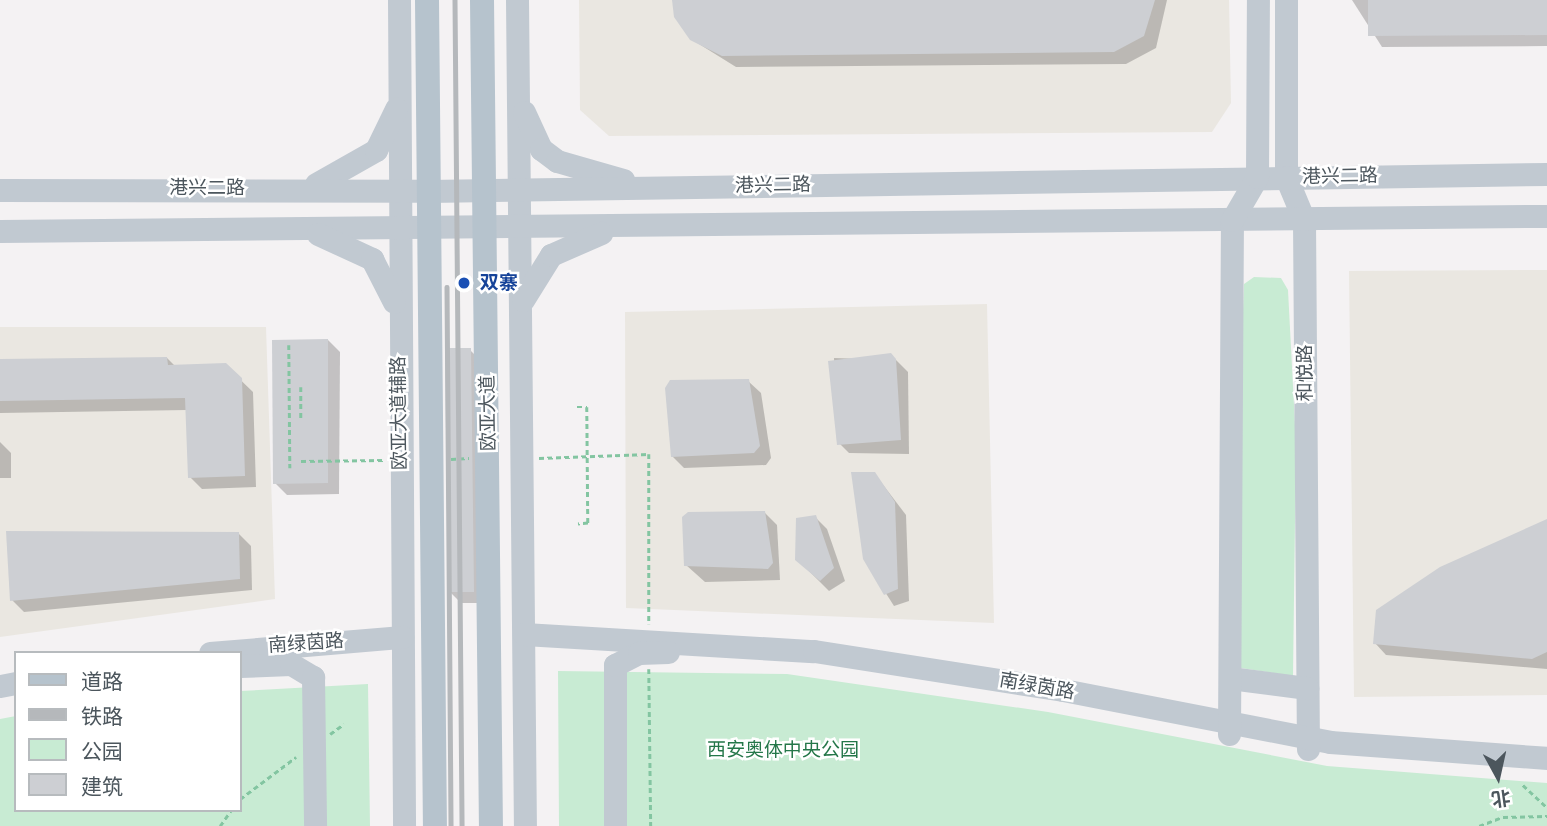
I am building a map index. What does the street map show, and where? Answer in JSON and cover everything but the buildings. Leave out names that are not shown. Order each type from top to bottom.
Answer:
[{"type":"main road","points":[[428,0],[428,226],[436,826]]},
{"type":"main road","name":"欧亚大道","points":[[482,0],[491,826]]},
{"type":"street","name":"欧亚大道辅路","points":[[399,0],[402,191],[398,318],[404,826]]},
{"type":"street","points":[[517,0],[520,190],[518,320],[526,826]]},
{"type":"street","points":[[1229,729],[1232,220],[1257,177],[1258,0]]},
{"type":"street","name":"和悦路","points":[[1286,0],[1286,177],[1304,220],[1308,743]]},
{"type":"street","points":[[274,188],[321,183],[376,150],[395,114],[400,78]]},
{"type":"street","points":[[519,81],[531,135],[557,161],[671,187]]},
{"type":"street","name":"港兴二路","points":[[0,190],[274,188],[428,191],[1547,174]]},
{"type":"street","points":[[704,224],[667,215],[667,200],[741,186]]},
{"type":"street","points":[[154,229],[232,220],[250,208],[232,193],[168,188]]},
{"type":"street","name":"港兴二路","points":[[0,231],[1547,216]]},
{"type":"street","points":[[518,320],[533,276],[551,255],[573,240],[634,226]]},
{"type":"street","points":[[274,228],[358,248],[383,272],[398,318]]},
{"type":"street","name":"南绿茵路","points":[[524,640],[660,656],[892,671],[1308,743],[1547,769]]},
{"type":"street","name":"南绿茵路","points":[[524,640],[716,642],[908,663],[1229,729]]},
{"type":"street","name":"南绿茵路","points":[[242,651],[402,642]]},
{"type":"street","name":"南绿茵路","points":[[242,665],[402,642]]},
{"type":"street","points":[[615,826],[615,666],[639,653],[660,656]]},
{"type":"street","points":[[242,665],[291,664],[308,671],[314,745],[315,826]]},
{"type":"street","points":[[1230,678],[1307,688]]},
{"type":"street","name":"南绿茵路","points":[[1308,743],[1547,758]]},
{"type":"path","points":[[289,345],[290,468]]},
{"type":"path","points":[[301,387],[301,419]]},
{"type":"path","points":[[289,405],[301,404]]},
{"type":"path","points":[[577,407],[587,407],[588,523],[578,524]]},
{"type":"path","points":[[587,457],[649,454],[649,633]]},
{"type":"path","points":[[301,461],[394,460]]},
{"type":"path","points":[[651,826],[660,656]]},
{"type":"path","points":[[242,798],[344,724]]},
{"type":"path","points":[[1523,785],[1547,807]]},
{"type":"path","points":[[1479,826],[1503,817],[1547,816]]},
{"type":"shaded area","points":[[579,0],[1229,0],[1231,103],[1212,132],[609,136],[580,110]]},
{"type":"shaded area","points":[[1547,270],[1547,695],[1354,697],[1349,271]]},
{"type":"shaded area","points":[[987,304],[994,623],[626,608],[625,312]]},
{"type":"shaded area","points":[[0,327],[266,327],[275,599],[0,637]]},
{"type":"green space","points":[[1254,277],[1281,278],[1288,290],[1296,444],[1293,676],[1241,668],[1238,438],[1244,284]]},
{"type":"green space","name":"西安奥体中央公园","points":[[558,671],[787,674],[1048,712],[1327,766],[1547,783],[1547,826],[559,826]]},
{"type":"green space","points":[[368,684],[370,826],[0,826],[0,719],[14,716],[14,812],[242,812],[242,691]]},
{"type":"railway","points":[[455,0],[462,826]]},
{"type":"railway","points":[[447,287],[451,826]]},
{"type":"place","name":"双寨","points":[[464,283]]}]
